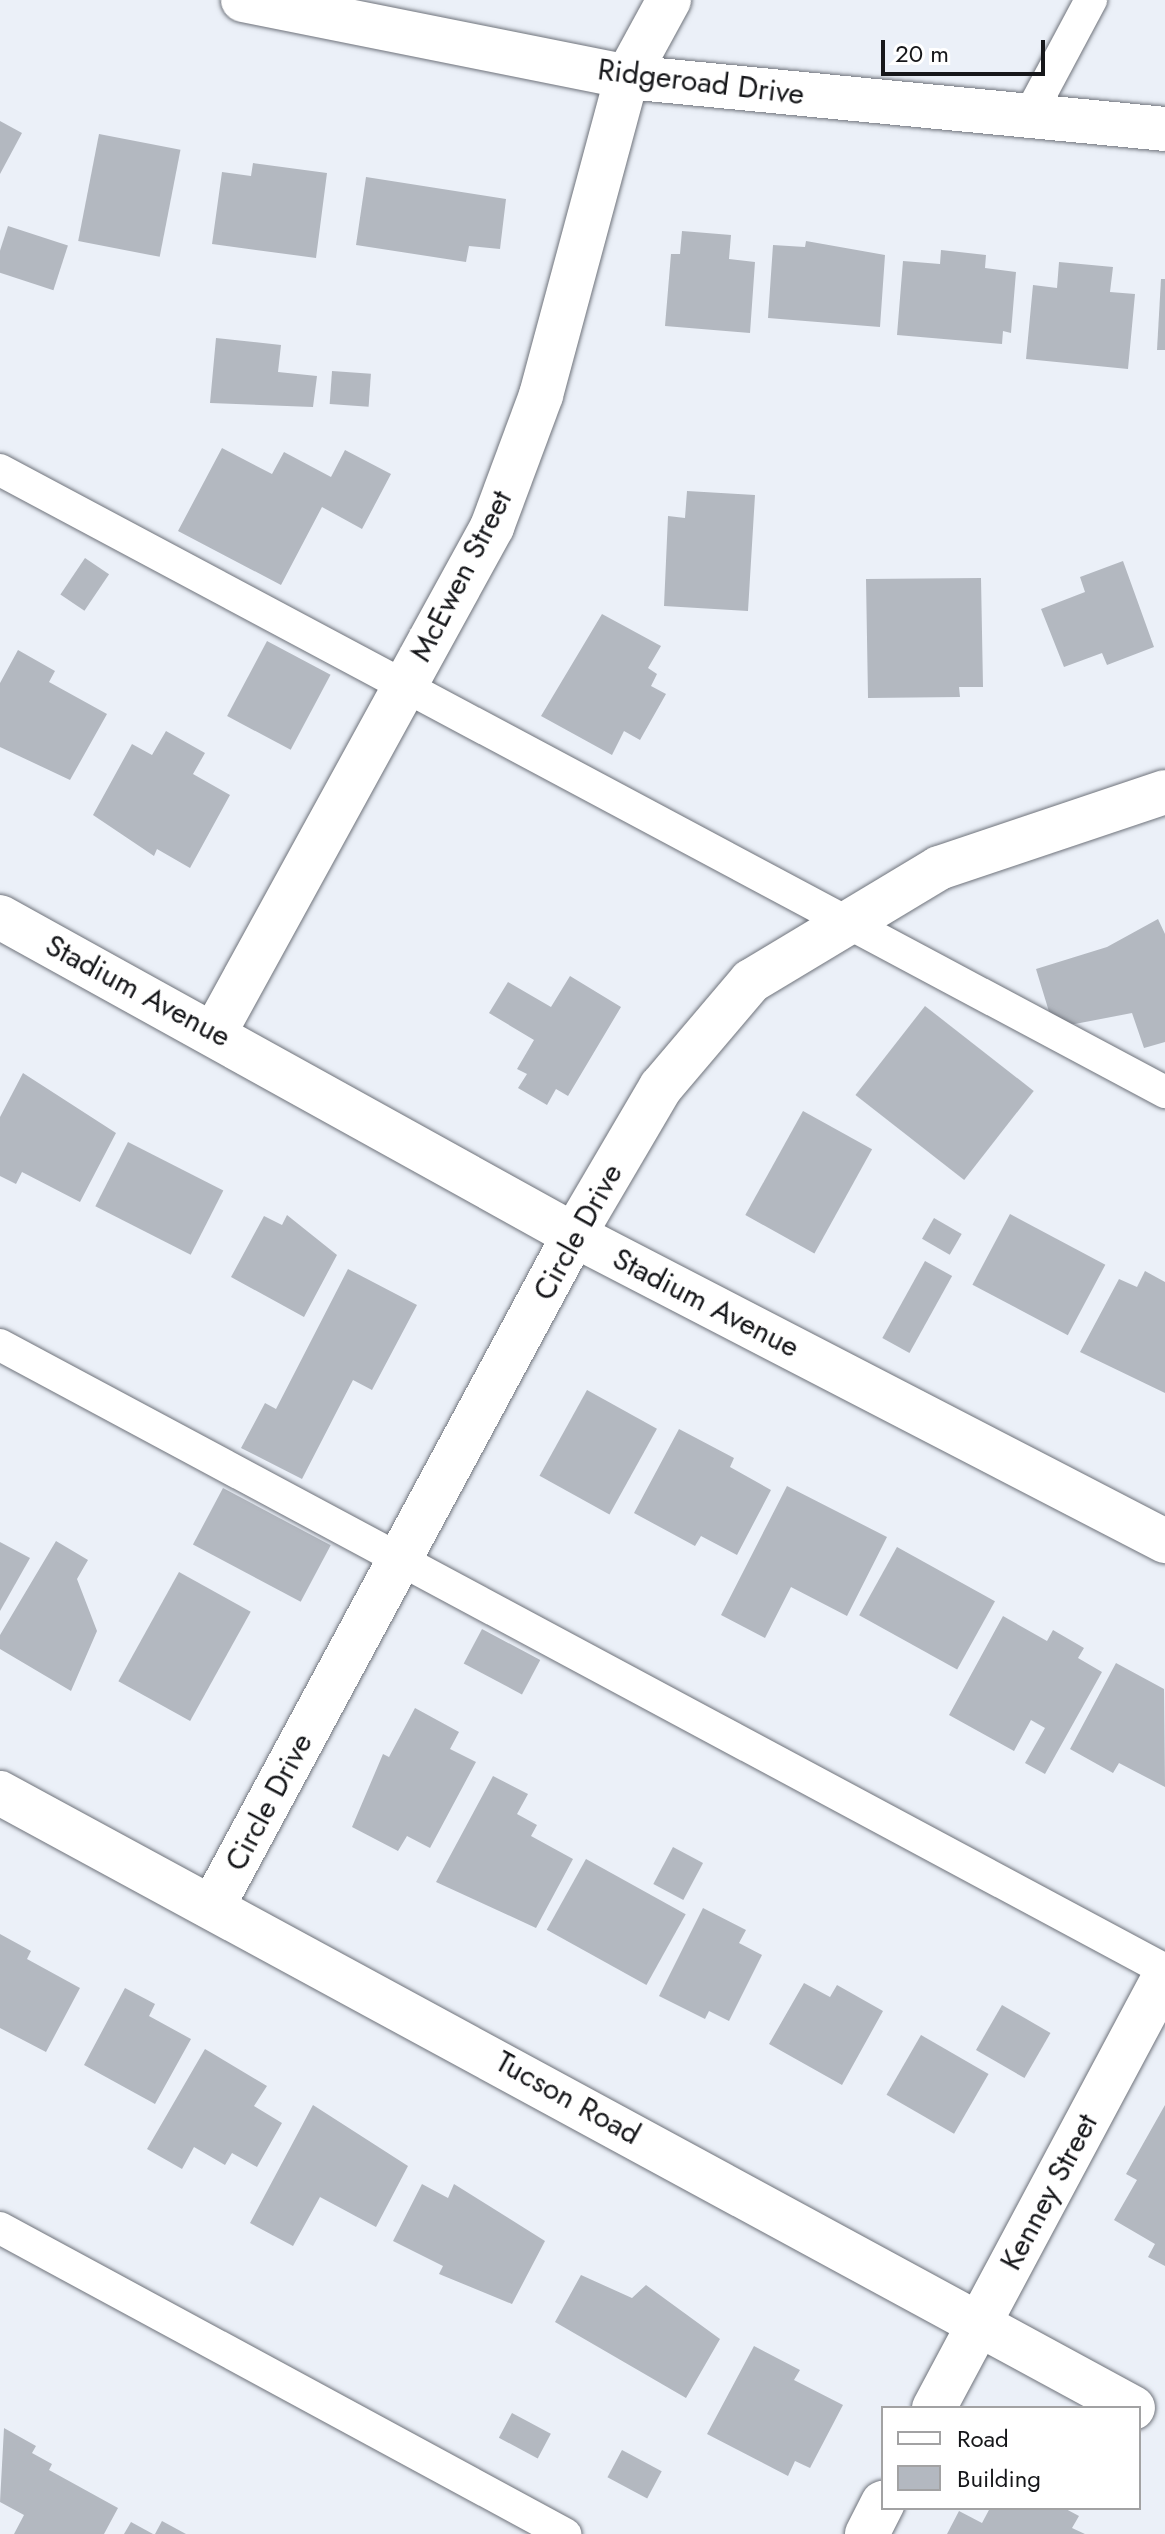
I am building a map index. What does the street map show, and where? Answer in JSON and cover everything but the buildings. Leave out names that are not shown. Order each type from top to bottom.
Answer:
[{"type":"street","name":"Ridgeroad Drive","points":[[243,0],[627,77],[1165,129]]},
{"type":"street","name":"McEwen Street","points":[[215,1032],[492,527],[541,395],[627,77],[669,0]]},
{"type":"street","name":"Circle Drive","points":[[214,1904],[574,1235],[661,1087],[751,981],[845,921],[939,868],[1165,792]]},
{"type":"street","name":"Stadium Avenue","points":[[0,917],[215,1032],[574,1235],[1165,1541]]},
{"type":"street","name":"Tucson Road","points":[[0,1793],[214,1904],[1129,2406]]},
{"type":"street","name":"Kenney Street","points":[[935,2406],[1165,1972]]},
{"type":"street","points":[[1141,2412],[1165,2425]]},
{"type":"street","points":[[867,2534],[881,2507]]},
{"type":"lane","points":[[1029,116],[1091,0]]},
{"type":"lane","points":[[0,470],[1165,1092]]},
{"type":"lane","points":[[0,1345],[1165,1972]]},
{"type":"lane","points":[[0,2228],[565,2534]]}]
